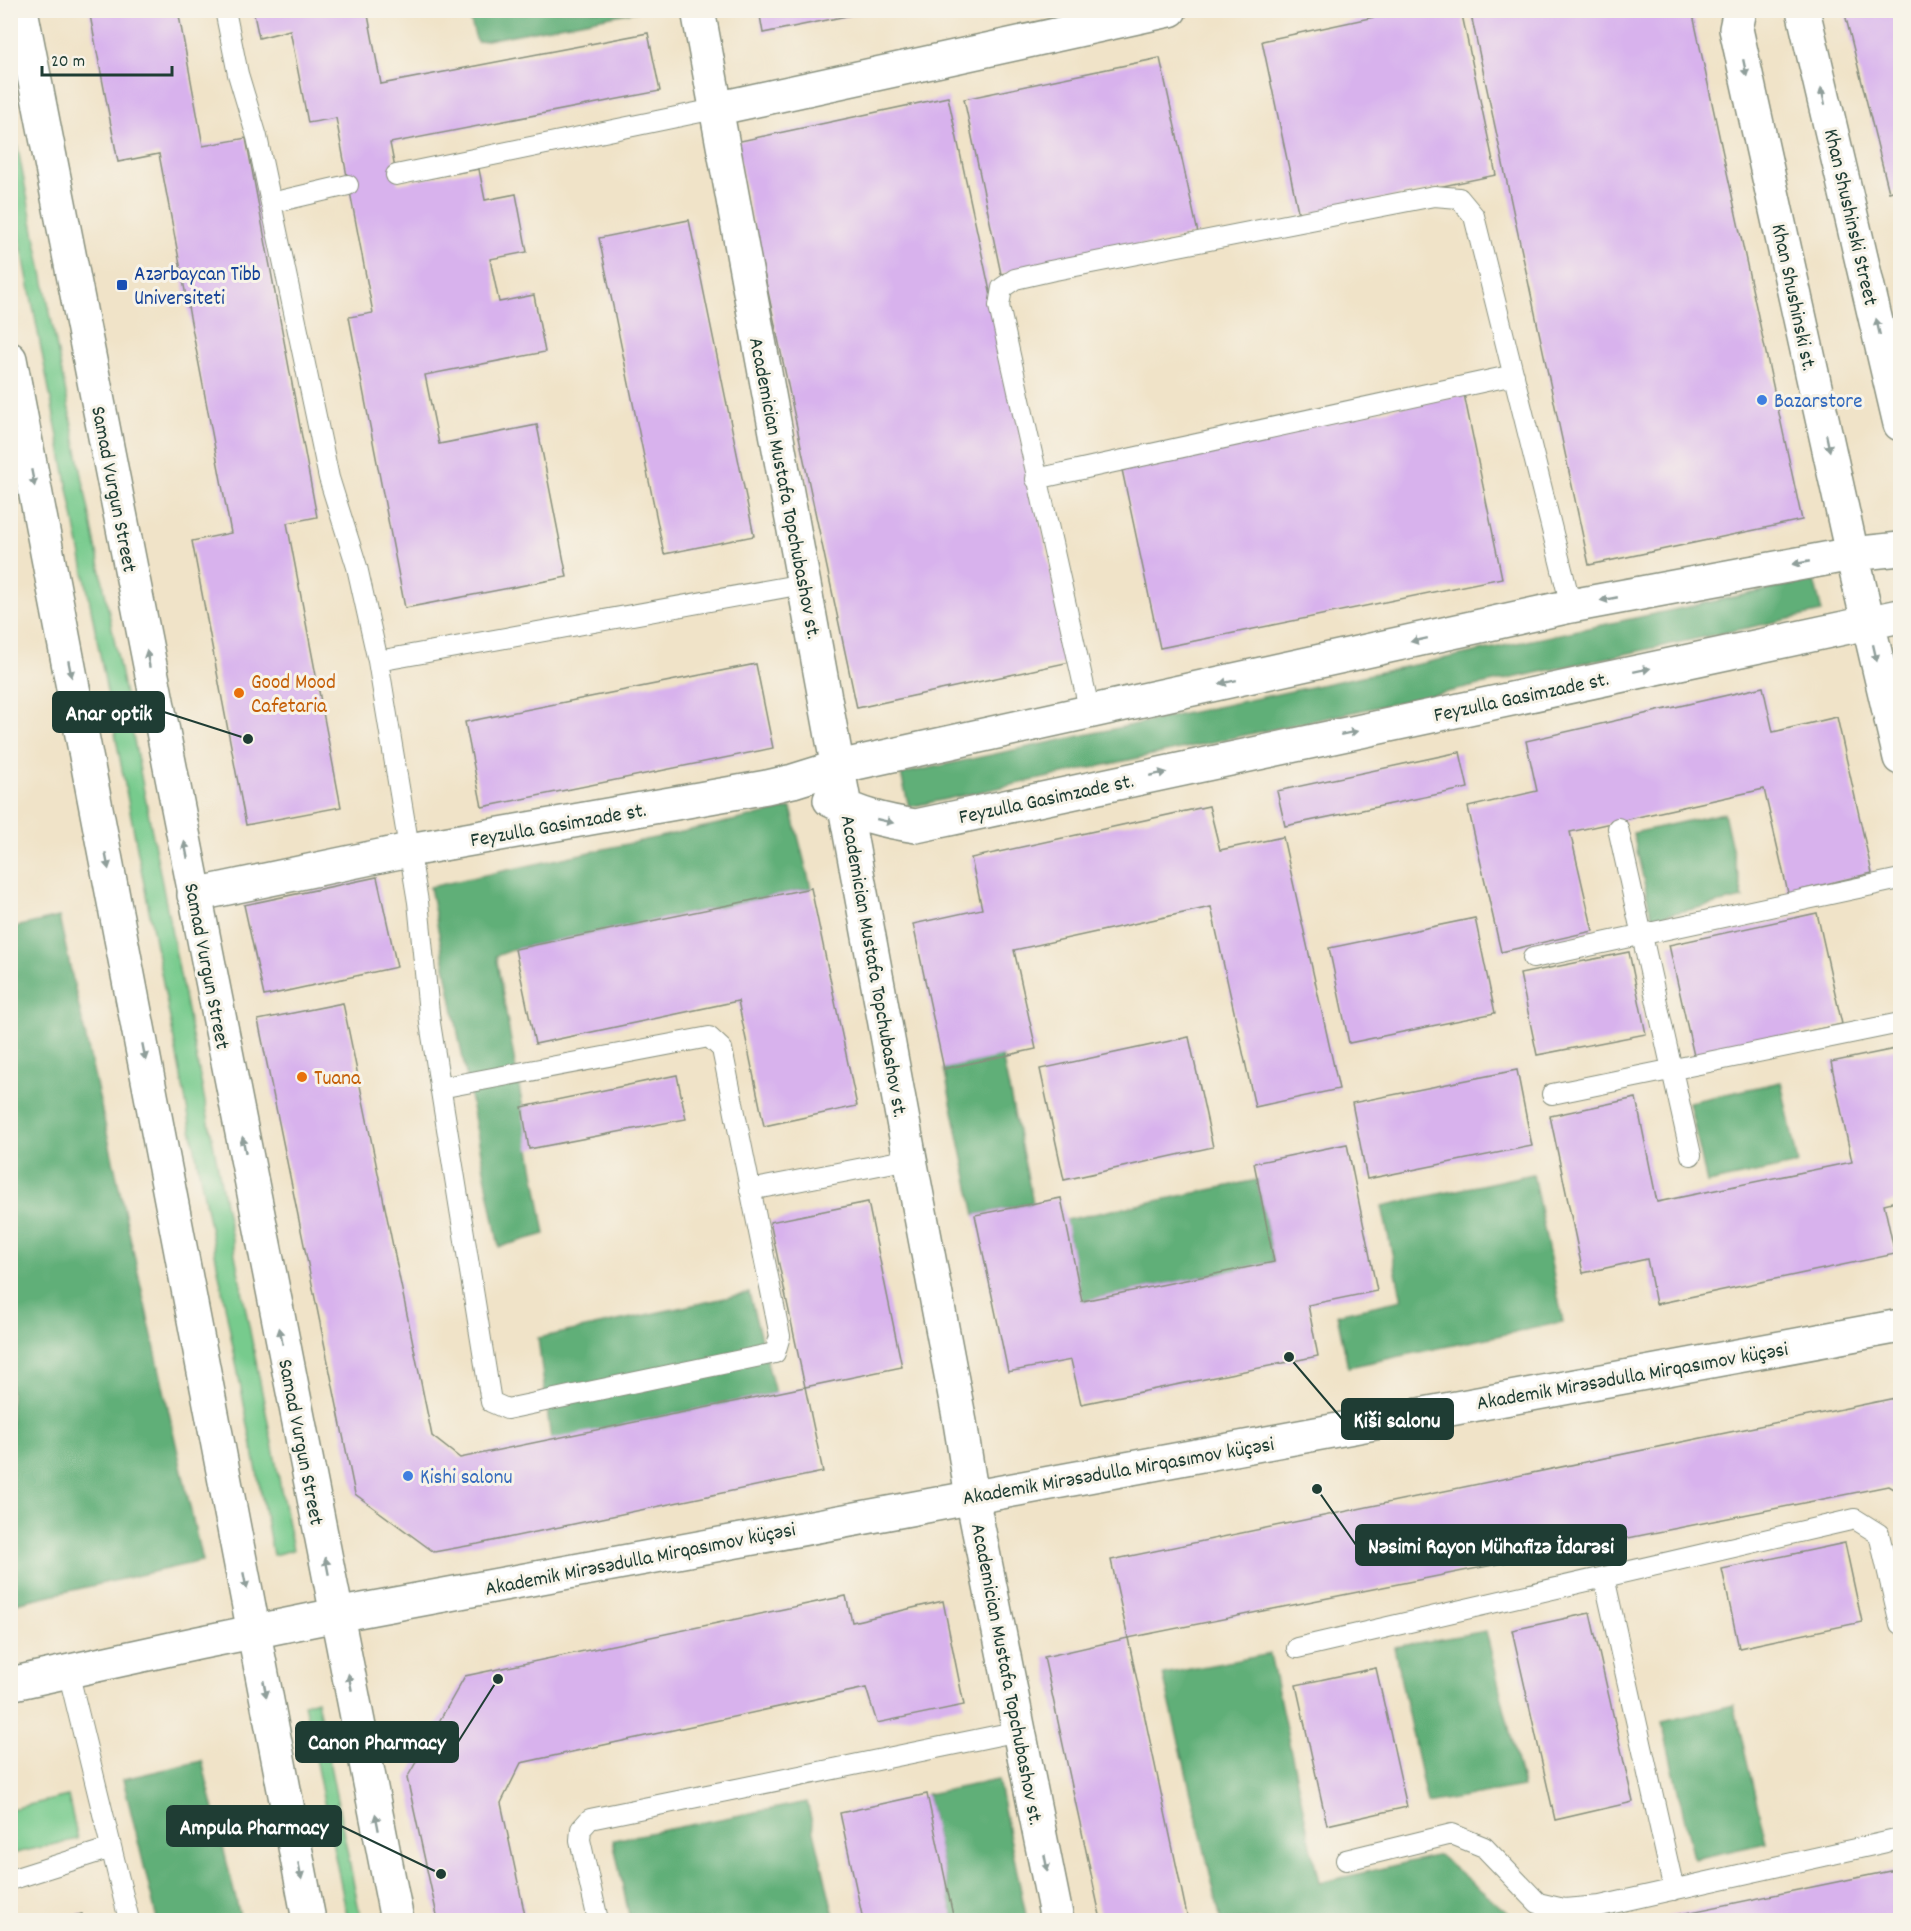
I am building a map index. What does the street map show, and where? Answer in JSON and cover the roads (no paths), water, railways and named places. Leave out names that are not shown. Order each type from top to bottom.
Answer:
[{"type":"street","name":"Samad Vurgun Street","points":[[21,10],[397,1920]]},
{"type":"street","name":"Academician Mustafa Topchubashov st.","points":[[698,10],[972,1497],[1057,1920]]},
{"type":"street","points":[[715,109],[1170,10]]},
{"type":"street","name":"Khan Shushinski st.","points":[[1740,10],[1736,29],[1852,554],[1900,758]]},
{"type":"street","name":"Khan Shushinski Street","points":[[1803,10],[1900,424]]},
{"type":"street","points":[[10,358],[309,1920]]},
{"type":"street","points":[[793,781],[838,767],[1571,606],[1852,554],[1900,549]]},
{"type":"street","name":"Feyzulla Gasimzade st.","points":[[194,894],[409,850],[793,781],[846,808],[884,822],[916,826],[1900,616]]},
{"type":"street","name":"Akademik Mirəsədulla Mirqasımov küçəsi","points":[[255,1631],[1900,1326]]},
{"type":"street","points":[[10,1684],[255,1631]]},
{"type":"lane","points":[[225,10],[238,74],[257,137],[272,203],[329,478],[357,567],[378,661],[417,902],[430,1023],[440,1088],[491,1402],[507,1409],[776,1353],[780,1336],[722,1049],[709,1037],[440,1088]]},
{"type":"lane","points":[[396,175],[715,109]]},
{"type":"lane","points":[[272,203],[348,185]]},
{"type":"lane","points":[[1090,713],[999,306],[1002,288],[1015,279],[1050,271],[1434,196],[1459,198],[1474,216],[1571,606]]},
{"type":"lane","points":[[1036,479],[1514,375]]},
{"type":"lane","points":[[378,661],[803,584]]},
{"type":"lane","points":[[1618,828],[1691,1155]]},
{"type":"lane","points":[[1533,958],[1900,879]]},
{"type":"lane","points":[[1552,1094],[1900,1023]]},
{"type":"lane","points":[[750,1190],[910,1159]]},
{"type":"lane","points":[[1297,1648],[1855,1519],[1879,1534],[1900,1623]]},
{"type":"lane","points":[[1604,1577],[1674,1890]]},
{"type":"lane","points":[[68,1671],[129,1920]]},
{"type":"lane","points":[[598,1920],[580,1840],[581,1828],[590,1819],[1019,1731]]},
{"type":"lane","points":[[1346,1860],[1452,1834],[1484,1847],[1538,1903],[1564,1910],[1602,1913],[1674,1890],[1900,1839]]},
{"type":"lane","points":[[10,1880],[111,1848]]},
{"type":"place","name":"Azərbaycan Tibb Universiteti","points":[[122,285]]},
{"type":"place","name":"Bazarstore","points":[[1762,400]]},
{"type":"place","name":"Good Mood Cafetaria","points":[[239,693]]},
{"type":"place","name":"Anar optik","points":[[248,739]]},
{"type":"place","name":"Tuana","points":[[302,1077]]},
{"type":"place","name":"Kiši salonu","points":[[1289,1357]]},
{"type":"place","name":"Kishi salonu","points":[[408,1476]]},
{"type":"place","name":"Nəsimi Rayon Mühafizə İdarəsi","points":[[1317,1489]]},
{"type":"place","name":"Canon Pharmacy","points":[[498,1679]]},
{"type":"place","name":"Ampula Pharmacy","points":[[441,1874]]}]
